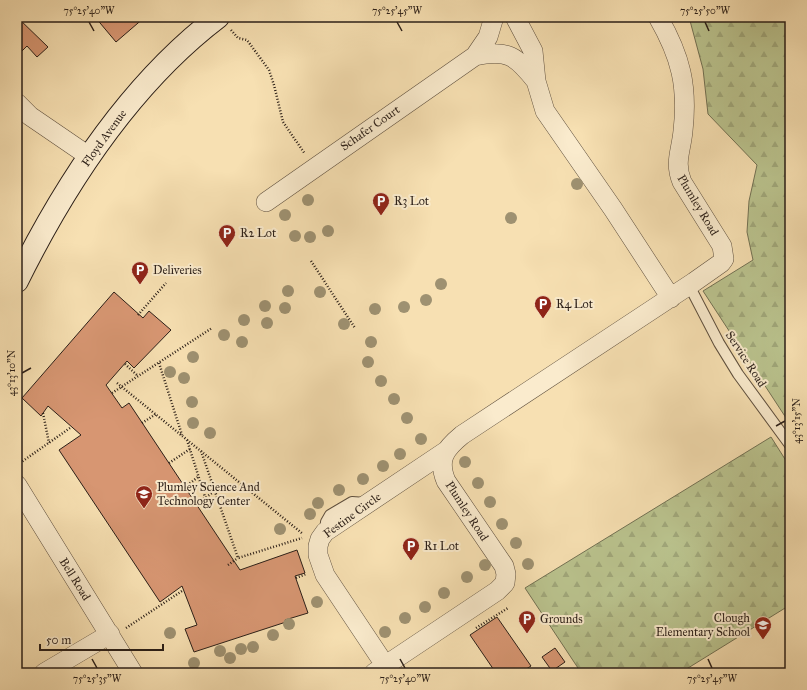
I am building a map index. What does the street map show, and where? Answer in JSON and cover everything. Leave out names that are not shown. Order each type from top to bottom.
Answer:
[{"type":"street","name":"Schafer Court","points":[[266,202],[475,56],[488,37],[494,17]]},
{"type":"street","points":[[515,17],[533,51],[536,81],[541,101],[548,115],[613,209],[670,298]]},
{"type":"street","name":"Plumley Road","points":[[380,669],[497,591],[505,583],[506,574],[504,566],[446,481],[442,465],[446,451],[462,435],[694,282],[720,263],[724,253],[722,246],[682,182],[678,171],[678,159],[683,132],[684,86],[676,50],[658,17]]},
{"type":"street","name":"Floyd Avenue","points":[[17,281],[55,210],[106,133],[157,74],[224,23]]},
{"type":"street","name":"Schafer Court","points":[[475,56],[490,53],[509,55],[519,61],[536,81]]},
{"type":"street","points":[[17,103],[30,116],[90,157]]},
{"type":"street","name":"Festine Circle","points":[[380,669],[325,574],[318,555],[320,539],[325,532],[446,451]]},
{"type":"street","name":"Bell Road","points":[[17,485],[117,632],[133,673]]},
{"type":"street","points":[[44,673],[117,632]]},
{"type":"lane","name":"Service Road","points":[[694,282],[692,291],[719,343],[738,374],[790,445]]},
{"type":"path","points":[[788,17],[790,23]]},
{"type":"path","points":[[224,23],[238,38],[246,40],[269,70],[274,85],[282,122],[307,156]]},
{"type":"path","points":[[311,261],[355,328]]},
{"type":"path","points":[[138,315],[166,283]]},
{"type":"path","points":[[112,393],[212,328]]},
{"type":"path","points":[[159,363],[182,435]]},
{"type":"path","points":[[125,364],[138,376]]},
{"type":"path","points":[[117,383],[306,537],[238,558],[228,565]]},
{"type":"path","points":[[43,413],[49,443]]},
{"type":"path","points":[[142,423],[156,414]]},
{"type":"path","points":[[20,463],[70,428]]},
{"type":"path","points":[[186,439],[205,497]]},
{"type":"path","points":[[169,463],[190,449]]},
{"type":"path","points":[[201,451],[238,558]]},
{"type":"path","points":[[184,487],[198,477]]},
{"type":"path","points":[[196,504],[214,491]]},
{"type":"path","points":[[296,578],[312,572]]},
{"type":"path","points":[[117,632],[182,591]]},
{"type":"path","points":[[476,628],[508,608]]},
{"type":"green space","points":[[689,17],[790,17],[790,424],[703,291],[753,260],[747,232],[749,201],[757,165],[708,114],[703,69]]},
{"type":"green space","points":[[771,437],[790,467],[790,605],[680,673],[569,673],[578,668],[525,588]]},
{"type":"building","points":[[17,17],[48,47],[37,57],[27,46],[17,56]]},
{"type":"building","points":[[95,17],[145,17],[116,42]]},
{"type":"building","points":[[114,292],[143,318],[149,311],[171,330],[134,368],[127,361],[106,385],[122,408],[129,403],[240,570],[297,550],[305,573],[295,576],[308,613],[285,620],[286,622],[194,652],[185,629],[197,625],[182,586],[160,602],[59,450],[81,435],[48,406],[41,416],[22,398]]},
{"type":"building","points":[[497,617],[531,666],[520,673],[496,673],[470,635]]},
{"type":"building","points":[[555,648],[565,662],[552,671],[542,657]]},
{"type":"place","name":"R3 Lot","points":[[381,216]]},
{"type":"place","name":"R2 Lot","points":[[227,248]]},
{"type":"place","name":"Deliveries","points":[[140,285]]},
{"type":"place","name":"R4 Lot","points":[[543,319]]},
{"type":"place","name":"Plumley Science And Technology Center","points":[[144,509]]},
{"type":"place","name":"R1 Lot","points":[[411,561]]},
{"type":"place","name":"Grounds","points":[[527,634]]},
{"type":"place","name":"Clough Elementary School","points":[[763,640]]}]
